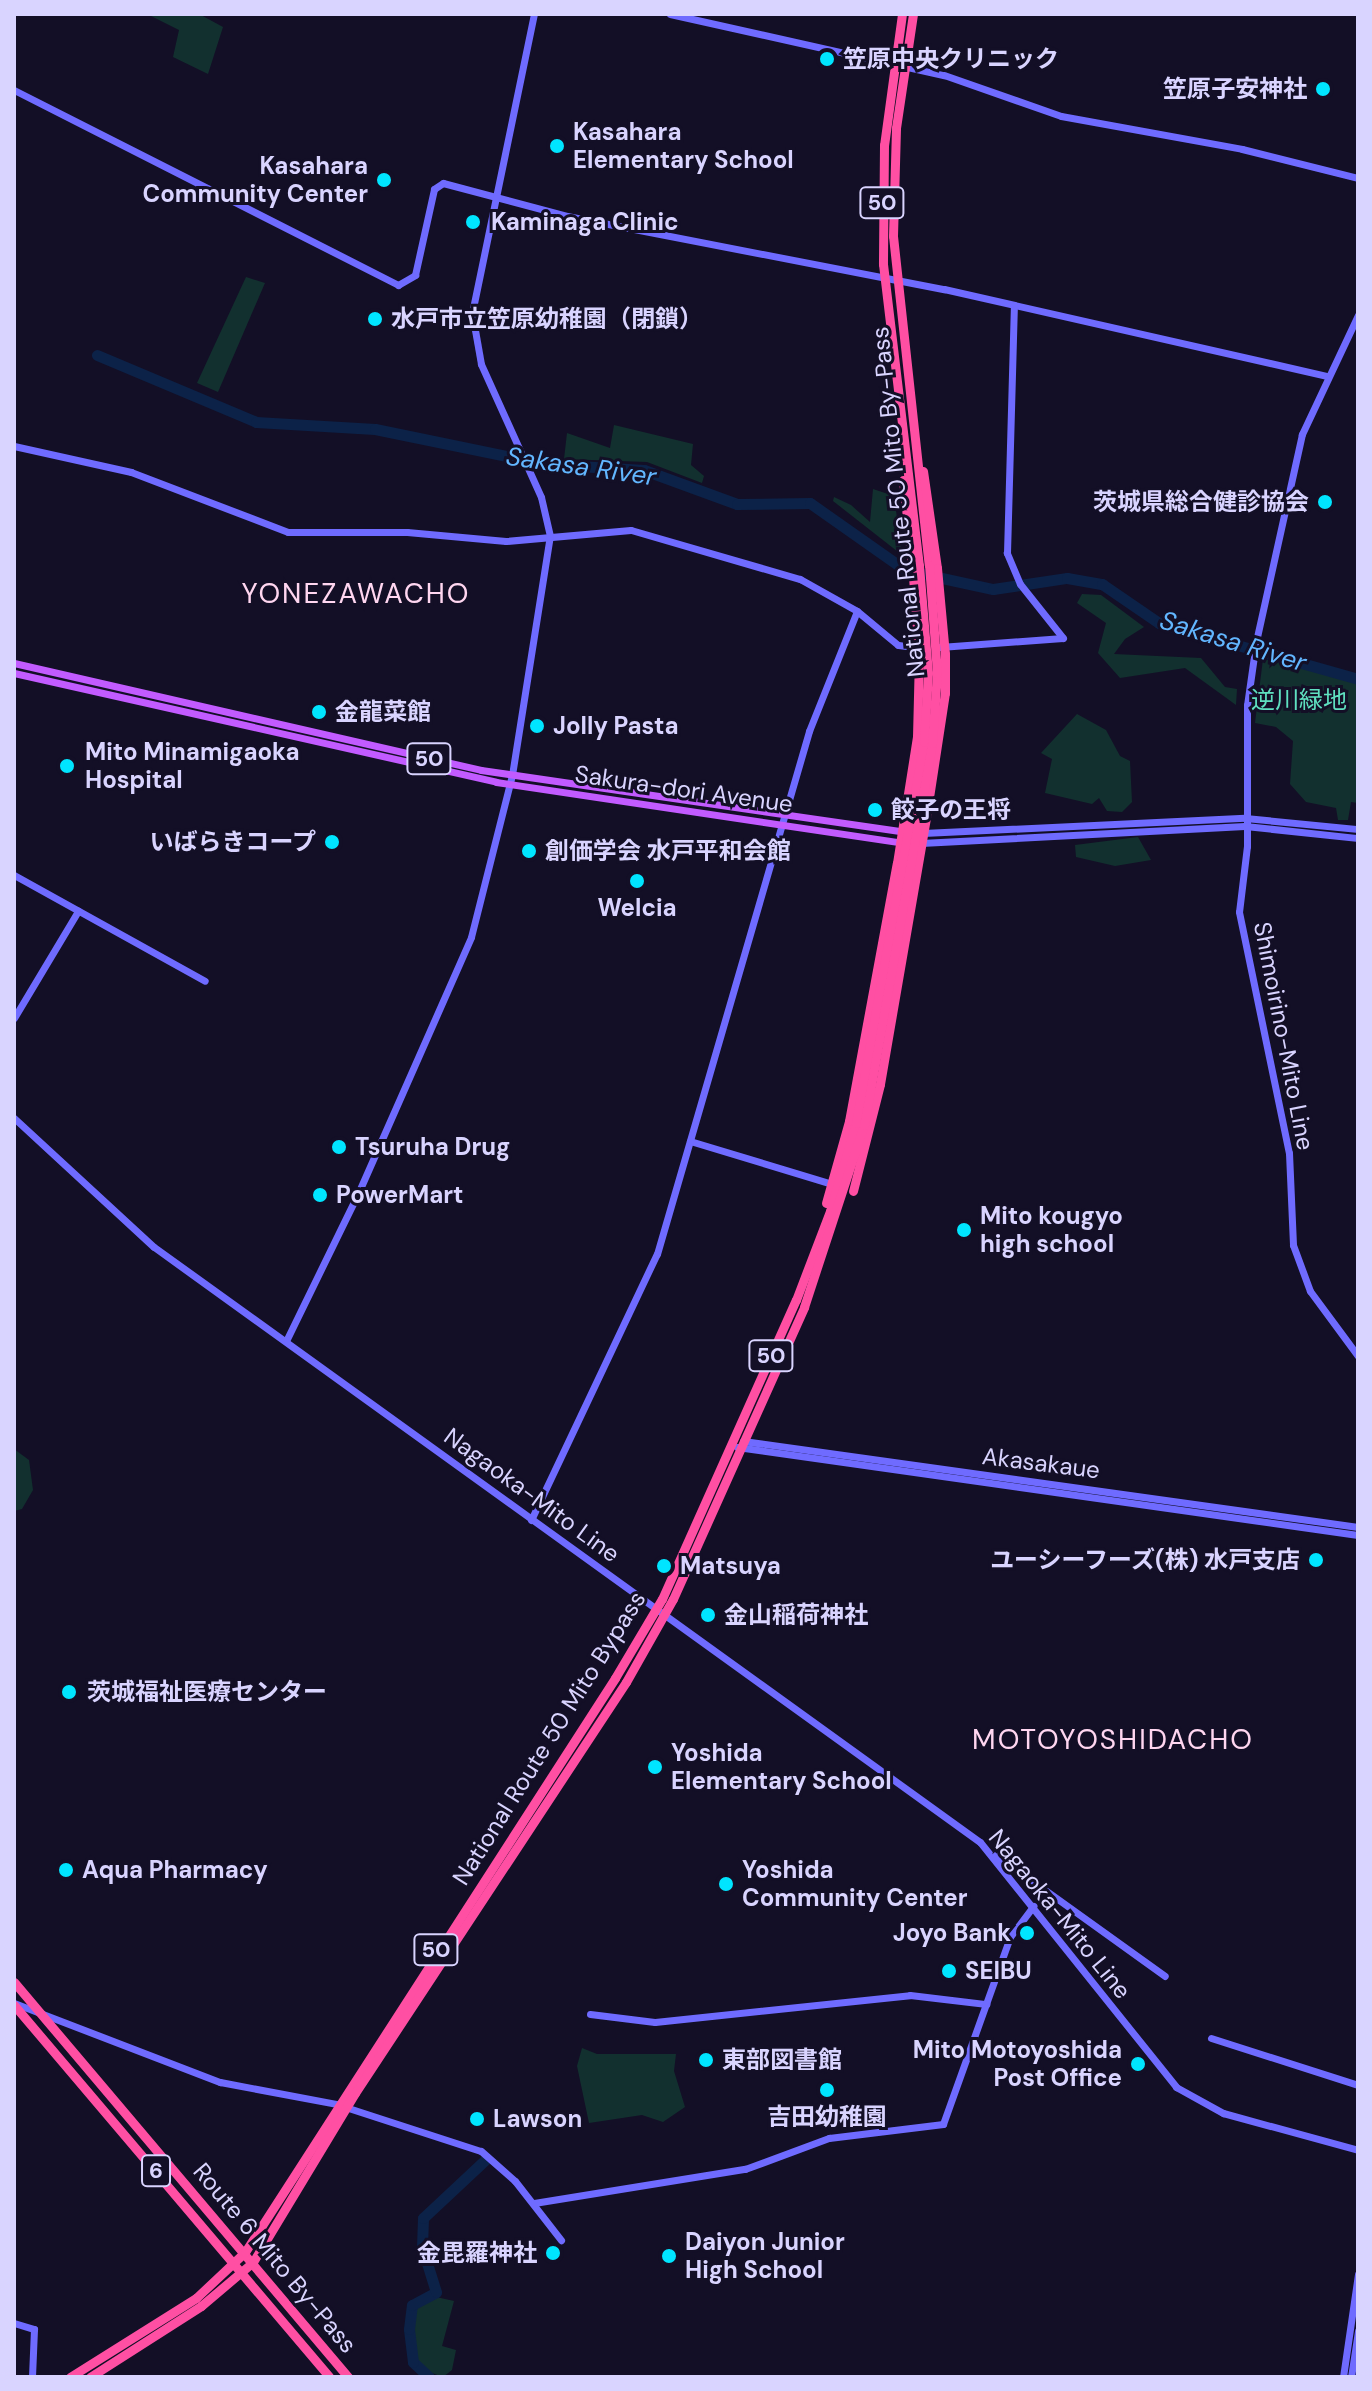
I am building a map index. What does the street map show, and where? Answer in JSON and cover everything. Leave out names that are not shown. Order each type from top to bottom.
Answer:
[{"type":"highway","name":"National Route 50 Mito By-Pass","points":[[860,1124],[932,743],[937,673],[890,278],[902,14]]},
{"type":"highway","name":"National Route 50 Mito By-Pass","points":[[898,64],[913,14]]},
{"type":"highway","points":[[820,1267],[845,1215],[873,1121],[940,733],[945,654],[924,565],[905,415]]},
{"type":"highway","points":[[809,1269],[857,1083],[902,831],[917,737],[924,565]]},
{"type":"highway","name":"50","points":[[741,1451],[820,1267],[860,1124]]},
{"type":"highway","name":"National Route 50 Mito Bypass","points":[[660,1613],[809,1269],[860,1124]]},
{"type":"highway","name":"National Route 50 Mito Bypass","points":[[70,2377],[182,2308],[245,2252],[660,1613],[741,1451]]},
{"type":"highway","name":"Route 6 Mito By-Pass","points":[[14,1982],[348,2377]]},
{"type":"highway","name":"Route 6 Mito By-Pass","points":[[14,2004],[329,2377]]},
{"type":"highway","name":"National Route 50 Mito Bypass","points":[[253,2262],[341,2106]]},
{"type":"highway","name":"50","points":[[242,2273],[253,2262]]},
{"type":"highway","points":[[90,2377],[193,2312],[242,2273]]},
{"type":"main road","name":"Sakura-dori Avenue","points":[[14,663],[510,780]]},
{"type":"main road","name":"Sakura-dori Avenue","points":[[14,673],[510,780],[783,820],[900,843],[922,838]]},
{"type":"main road","name":"Sakura-dori Avenue","points":[[783,820],[902,831],[922,838]]},
{"type":"street","points":[[286,1341],[360,1189],[471,937],[510,780],[550,536],[529,470],[481,364],[473,326],[473,300],[534,14]]},
{"type":"street","points":[[670,14],[898,64],[1061,116],[1271,155],[1358,178]]},
{"type":"street","points":[[14,90],[398,285],[415,275],[438,183],[890,278],[1326,376],[1358,315]]},
{"type":"street","points":[[14,446],[131,472],[288,532],[407,532],[493,541],[631,530],[787,573],[857,611],[898,645],[911,648],[1063,638],[1016,579],[1006,533],[1014,306]]},
{"type":"street","name":"Shimoirino-Mito Line","points":[[1326,376],[1296,453],[1253,659],[1239,922],[1289,1153],[1293,1245],[1310,1291],[1358,1356]]},
{"type":"street","points":[[531,1520],[657,1254],[809,731],[857,611]]},
{"type":"street","name":"Sakura-dori Avenue","points":[[1245,822],[1358,838]]},
{"type":"street","name":"Sakura-dori Avenue","points":[[922,838],[1245,822],[1358,829]]},
{"type":"street","points":[[14,875],[205,981]]},
{"type":"street","points":[[14,1018],[78,911]]},
{"type":"street","name":"Nagaoka-Mito Line","points":[[14,1118],[154,1247],[990,1851],[1148,2057],[1187,2094],[1244,2120],[1358,2150]]},
{"type":"street","points":[[690,1141],[832,1184]]},
{"type":"street","points":[[733,1443],[746,1440]]},
{"type":"street","name":"Akasakaue","points":[[746,1440],[1358,1527]]},
{"type":"street","points":[[733,1443],[741,1451]]},
{"type":"street","name":"Akasakaue","points":[[741,1451],[1358,1535]]},
{"type":"street","points":[[990,1851],[1165,1976]]},
{"type":"street","points":[[534,2203],[735,2171],[839,2136],[943,2124],[1015,1927],[1033,1906]]},
{"type":"street","points":[[590,2014],[655,2022],[910,1995],[986,2004]]},
{"type":"street","points":[[14,2004],[220,2082],[341,2106],[481,2151],[534,2203],[561,2240]]},
{"type":"street","points":[[1211,2038],[1358,2085]]},
{"type":"street","points":[[1343,2377],[1358,2274]]},
{"type":"street","points":[[14,2323],[34,2329],[32,2377]]},
{"type":"street","points":[[1351,2377],[1358,2331]]},
{"type":"green space","points":[[147,14],[199,14],[223,27],[208,74],[173,57],[179,30]]},
{"type":"green space","points":[[246,277],[265,283],[218,392],[197,383]]},
{"type":"green space","points":[[614,425],[693,444],[691,465],[704,476],[702,483],[647,462],[564,459],[567,433],[610,448]]},
{"type":"green space","points":[[873,489],[894,496],[902,555],[833,501],[834,497],[851,505],[870,522]]},
{"type":"green space","points":[[1082,594],[1101,595],[1144,627],[1125,639],[1114,654],[1201,658],[1225,687],[1237,689],[1236,705],[1185,668],[1120,678],[1098,653],[1106,623],[1077,603]]},
{"type":"green space","name":"逆川緑地","points":[[1263,659],[1358,681],[1358,803],[1351,802],[1348,820],[1338,820],[1336,808],[1306,802],[1290,784],[1293,741],[1276,727],[1255,723]]},
{"type":"green space","points":[[1077,714],[1106,730],[1120,756],[1130,761],[1132,802],[1122,812],[1107,811],[1099,798],[1092,804],[1045,793],[1052,759],[1041,753]]},
{"type":"green space","points":[[1138,837],[1151,860],[1115,866],[1076,857],[1075,845]]},
{"type":"green space","points":[[14,1449],[29,1460],[33,1490],[22,1509],[14,1511]]},
{"type":"green space","points":[[582,2048],[597,2054],[676,2054],[674,2071],[685,2107],[663,2122],[642,2115],[589,2123],[577,2066]]},
{"type":"green space","points":[[436,2297],[454,2301],[442,2346],[456,2350],[452,2370],[443,2377],[426,2371],[413,2354],[412,2313],[416,2306]]},
{"type":"waterway","name":"Sakasa River","points":[[97,355],[256,422],[375,429],[545,464],[644,470],[737,504],[810,503],[905,570],[993,589],[1067,578],[1102,584],[1159,623],[1358,679]]},
{"type":"waterway","points":[[429,2377],[413,2362],[409,2329],[412,2305],[436,2292],[422,2247],[423,2218],[486,2159]]},
{"type":"place","name":"笠原中央クリニック","points":[[827,59]]},
{"type":"place","name":"笠原子安神社","points":[[1323,89]]},
{"type":"place","name":"Kasahara Elementary School","points":[[557,146]]},
{"type":"place","name":"Kasahara Community Center","points":[[384,180]]},
{"type":"place","name":"Kaminaga Clinic","points":[[473,222]]},
{"type":"place","name":"水戸市立笠原幼稚園（閉鎖）","points":[[375,319]]},
{"type":"place","name":"茨城県総合健診協会","points":[[1325,502]]},
{"type":"place","name":"金龍菜館","points":[[319,712]]},
{"type":"place","name":"Jolly Pasta","points":[[537,726]]},
{"type":"place","name":"Mito Minamigaoka Hospital","points":[[67,766]]},
{"type":"place","name":"餃子の王将","points":[[875,810]]},
{"type":"place","name":"いばらきコープ","points":[[332,842]]},
{"type":"place","name":"創価学会 水戸平和会館","points":[[529,851]]},
{"type":"place","name":"Welcia","points":[[637,881]]},
{"type":"place","name":"Tsuruha Drug","points":[[339,1147]]},
{"type":"place","name":"PowerMart","points":[[320,1195]]},
{"type":"place","name":"Mito kougyo high school","points":[[964,1230]]},
{"type":"place","name":"ユーシーフーズ(株) 水戸支店","points":[[1316,1560]]},
{"type":"place","name":"Matsuya","points":[[664,1566]]},
{"type":"place","name":"金山稲荷神社","points":[[708,1615]]},
{"type":"place","name":"茨城福祉医療センター","points":[[69,1692]]},
{"type":"place","name":"Yoshida Elementary School","points":[[655,1767]]},
{"type":"place","name":"Aqua Pharmacy","points":[[66,1870]]},
{"type":"place","name":"Yoshida Community Center","points":[[726,1884]]},
{"type":"place","name":"Joyo Bank","points":[[1027,1933]]},
{"type":"place","name":"SEIBU","points":[[949,1971]]},
{"type":"place","name":"東部図書館","points":[[706,2060]]},
{"type":"place","name":"Mito Motoyoshida Post Office","points":[[1138,2064]]},
{"type":"place","name":"吉田幼稚園","points":[[827,2090]]},
{"type":"place","name":"Lawson","points":[[477,2119]]},
{"type":"place","name":"金毘羅神社","points":[[553,2253]]},
{"type":"place","name":"Daiyon Junior High School","points":[[669,2256]]},
{"type":"district","name":"YONEZAWACHO","points":[[356,594]]},
{"type":"district","name":"MOTOYOSHIDACHO","points":[[1113,1740]]}]
